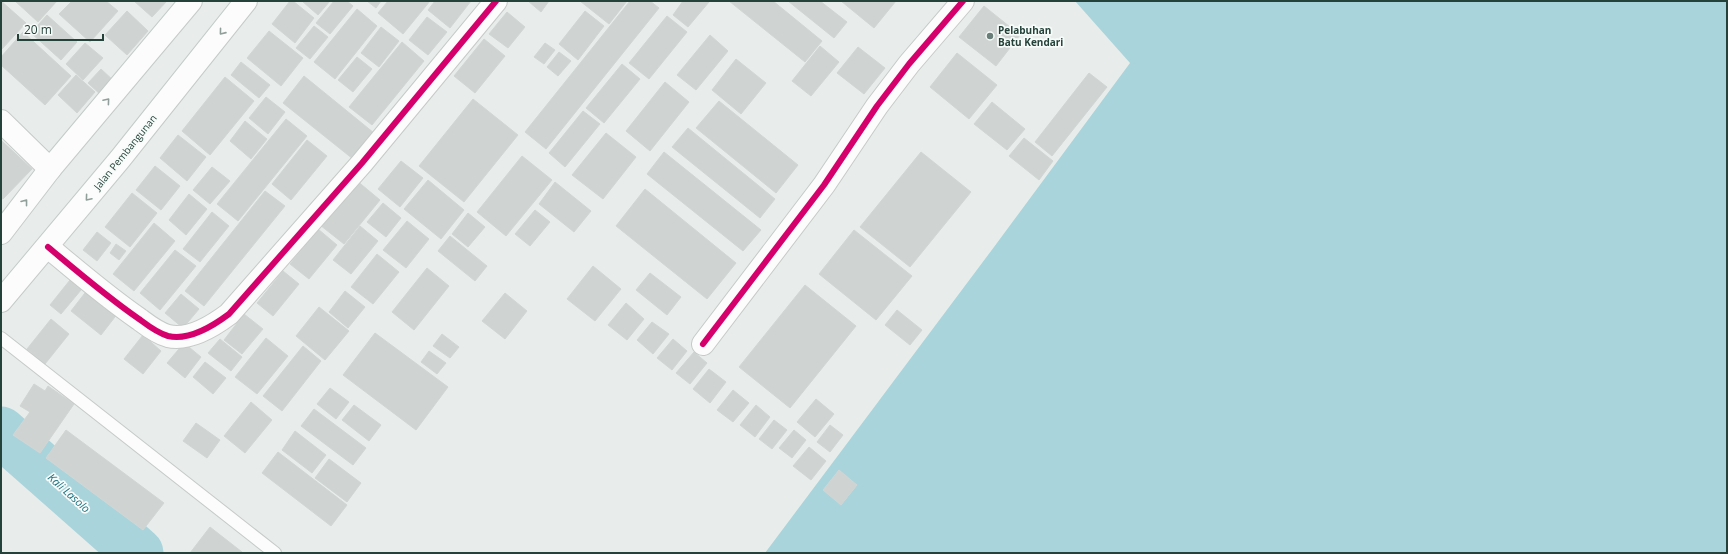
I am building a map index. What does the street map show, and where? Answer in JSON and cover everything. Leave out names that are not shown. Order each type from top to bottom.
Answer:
[{"type":"street","points":[[1,233],[50,169],[191,1]]},
{"type":"street","name":"Jalan Pembangunan","points":[[4,291],[48,247],[246,1]]},
{"type":"street","points":[[48,247],[113,301],[168,336],[181,336],[196,333],[210,327],[230,314],[347,181],[496,1]]},
{"type":"street","points":[[703,344],[824,186],[877,106],[909,64],[963,1]]},
{"type":"street","points":[[1,121],[50,169]]},
{"type":"lane","points":[[1,338],[275,553]]},
{"type":"water","points":[[1075,1],[1727,1],[1727,553],[765,553],[1130,63]]},
{"type":"building","points":[[1,1],[26,23],[1,50]]},
{"type":"building","points":[[15,1],[57,1],[38,22]]},
{"type":"building","points":[[72,1],[106,1],[118,11],[90,42],[59,14]]},
{"type":"building","points":[[134,1],[167,1],[152,17]]},
{"type":"building","points":[[290,1],[293,1],[314,18],[295,43],[272,24]]},
{"type":"building","points":[[302,1],[330,1],[318,15]]},
{"type":"building","points":[[334,1],[347,1],[353,6],[330,34],[316,23]]},
{"type":"building","points":[[367,1],[381,1],[376,8]]},
{"type":"building","points":[[388,1],[430,1],[403,34],[378,13]]},
{"type":"building","points":[[435,1],[471,1],[450,28],[428,10]]},
{"type":"building","points":[[528,1],[549,1],[541,12]]},
{"type":"building","points":[[580,1],[627,1],[609,24]]},
{"type":"building","points":[[630,1],[650,1],[659,8],[546,149],[525,132]]},
{"type":"building","points":[[683,1],[709,2],[688,27],[673,15]]},
{"type":"building","points":[[729,1],[773,1],[822,41],[805,62]]},
{"type":"building","points":[[788,1],[820,1],[847,22],[834,38]]},
{"type":"building","points":[[841,1],[896,1],[874,28]]},
{"type":"building","name":"Pelabuhan Batu Kendari","points":[[984,6],[1020,35],[996,66],[959,37]]},
{"type":"building","points":[[357,9],[377,26],[335,79],[314,62]]},
{"type":"building","points":[[127,11],[148,31],[127,55],[105,35]]},
{"type":"building","points":[[585,11],[604,26],[578,60],[559,44]]},
{"type":"building","points":[[507,12],[525,27],[508,48],[489,34]]},
{"type":"building","points":[[47,15],[77,42],[61,60],[31,33]]},
{"type":"building","points":[[667,16],[687,32],[649,79],[629,63]]},
{"type":"building","points":[[427,17],[447,32],[428,55],[409,40]]},
{"type":"building","points":[[314,26],[328,37],[310,59],[296,48]]},
{"type":"building","points":[[381,27],[399,41],[379,67],[361,53]]},
{"type":"building","points":[[269,31],[303,58],[281,86],[247,58]]},
{"type":"building","points":[[23,32],[71,76],[45,105],[1,65],[1,57]]},
{"type":"building","points":[[710,35],[728,51],[696,90],[677,75]]},
{"type":"building","points":[[484,39],[505,56],[475,93],[454,76]]},
{"type":"building","points":[[402,42],[424,61],[372,125],[349,107]]},
{"type":"building","points":[[85,43],[103,58],[83,80],[66,64]]},
{"type":"building","points":[[545,43],[555,50],[544,64],[534,57]]},
{"type":"building","points":[[820,46],[839,62],[811,96],[792,81]]},
{"type":"building","points":[[858,47],[885,68],[864,94],[837,73]]},
{"type":"building","points":[[559,52],[571,61],[558,76],[547,67]]},
{"type":"building","points":[[957,53],[997,85],[969,119],[930,87]]},
{"type":"building","points":[[357,57],[372,69],[353,92],[338,80]]},
{"type":"building","points":[[736,59],[766,83],[741,114],[712,90]]},
{"type":"building","points":[[241,62],[270,85],[259,98],[231,75]]},
{"type":"building","points":[[622,64],[640,79],[604,123],[586,108]]},
{"type":"building","points":[[101,69],[115,82],[102,96],[88,83]]},
{"type":"building","points":[[1089,73],[1107,87],[1052,156],[1035,142]]},
{"type":"building","points":[[76,75],[95,92],[77,113],[58,95]]},
{"type":"building","points":[[304,76],[374,133],[353,159],[283,103]]},
{"type":"building","points":[[225,77],[254,101],[210,155],[182,131]]},
{"type":"building","points":[[665,82],[689,102],[650,151],[626,131]]},
{"type":"building","points":[[266,97],[285,112],[268,134],[249,118]]},
{"type":"building","points":[[473,99],[518,135],[464,202],[419,166]]},
{"type":"building","points":[[719,101],[798,165],[776,193],[696,128]]},
{"type":"building","points":[[992,102],[1025,129],[1007,150],[974,124]]},
{"type":"building","points":[[583,111],[600,124],[565,167],[549,153]]},
{"type":"building","points":[[286,119],[307,136],[238,221],[217,204]]},
{"type":"building","points":[[245,121],[267,139],[251,159],[230,141]]},
{"type":"building","points":[[688,128],[775,199],[760,218],[672,147]]},
{"type":"building","points":[[606,133],[636,157],[603,199],[572,175]]},
{"type":"building","points":[[178,135],[206,157],[187,181],[160,158]]},
{"type":"building","points":[[1024,138],[1053,161],[1039,180],[1009,156]]},
{"type":"building","points":[[307,140],[327,156],[291,200],[272,184]]},
{"type":"building","points":[[2,141],[32,169],[3,199],[1,198]]},
{"type":"building","points":[[664,152],[761,230],[743,251],[647,174]]},
{"type":"building","points":[[921,152],[971,192],[910,267],[860,227]]},
{"type":"building","points":[[522,156],[552,180],[506,236],[477,212]]},
{"type":"building","points":[[401,161],[423,178],[400,207],[378,189]]},
{"type":"building","points":[[155,166],[180,186],[161,210],[136,190]]},
{"type":"building","points":[[212,167],[230,181],[210,204],[193,190]]},
{"type":"building","points":[[356,180],[380,200],[344,244],[320,225]]},
{"type":"building","points":[[428,180],[464,210],[441,239],[404,209]]},
{"type":"building","points":[[555,182],[591,211],[574,232],[539,204]]},
{"type":"building","points":[[645,189],[736,263],[707,299],[616,226]]},
{"type":"building","points":[[265,191],[285,206],[204,306],[185,291]]},
{"type":"building","points":[[132,193],[157,213],[130,247],[105,227]]},
{"type":"building","points":[[189,194],[207,209],[186,235],[169,220]]},
{"type":"building","points":[[383,203],[401,218],[386,237],[367,222]]},
{"type":"building","points":[[535,210],[550,222],[530,246],[515,234]]},
{"type":"building","points":[[212,212],[229,226],[200,262],[183,249]]},
{"type":"building","points":[[468,213],[485,227],[468,247],[452,234]]},
{"type":"building","points":[[407,221],[429,239],[406,268],[383,250]]},
{"type":"building","points":[[154,223],[175,241],[134,291],[113,274]]},
{"type":"building","points":[[360,226],[378,241],[351,274],[333,260]]},
{"type":"building","points":[[318,229],[337,245],[309,279],[290,264]]},
{"type":"building","points":[[854,230],[912,276],[876,320],[819,274]]},
{"type":"building","points":[[97,232],[111,243],[97,261],[83,250]]},
{"type":"building","points":[[450,236],[487,266],[475,281],[438,251]]},
{"type":"building","points":[[116,244],[126,251],[119,260],[110,253]]},
{"type":"building","points":[[175,250],[196,266],[160,310],[140,293]]},
{"type":"building","points":[[377,254],[399,272],[373,304],[351,287]]},
{"type":"building","points":[[593,266],[621,289],[595,321],[567,299]]},
{"type":"building","points":[[427,268],[449,286],[414,330],[392,312]]},
{"type":"building","points":[[283,271],[299,284],[273,316],[257,303]]},
{"type":"building","points":[[650,273],[681,297],[667,315],[636,290]]},
{"type":"building","points":[[70,280],[81,290],[61,314],[50,305]]},
{"type":"building","points":[[805,285],[856,326],[790,408],[739,367]]},
{"type":"building","points":[[88,289],[118,313],[101,335],[71,311]]},
{"type":"building","points":[[345,291],[365,307],[348,328],[329,312]]},
{"type":"building","points":[[505,293],[527,311],[505,339],[482,321]]},
{"type":"building","points":[[181,294],[199,309],[183,328],[165,313]]},
{"type":"building","points":[[626,303],[644,319],[627,340],[608,325]]},
{"type":"building","points":[[319,307],[349,331],[325,360],[296,336]]},
{"type":"building","points":[[897,310],[922,330],[910,345],[885,325]]},
{"type":"building","points":[[244,314],[263,329],[242,354],[224,340]]},
{"type":"building","points":[[51,319],[69,334],[45,364],[27,349]]},
{"type":"building","points":[[652,322],[669,334],[653,354],[637,340]]},
{"type":"building","points":[[375,333],[448,387],[416,430],[343,375]]},
{"type":"building","points":[[442,334],[459,347],[450,358],[433,346]]},
{"type":"building","points":[[143,335],[161,351],[143,374],[124,359]]},
{"type":"building","points":[[266,338],[288,356],[257,394],[235,377]]},
{"type":"building","points":[[220,339],[242,357],[231,371],[208,353]]},
{"type":"building","points":[[673,339],[687,351],[672,370],[657,358]]},
{"type":"building","points":[[184,343],[201,357],[185,378],[167,363]]},
{"type":"building","points":[[303,346],[321,361],[282,411],[263,396]]},
{"type":"building","points":[[429,351],[446,363],[437,374],[421,362]]},
{"type":"building","points":[[694,352],[707,363],[690,384],[676,373]]},
{"type":"building","points":[[205,362],[226,378],[213,394],[193,377]]},
{"type":"building","points":[[709,369],[726,382],[710,403],[693,389]]},
{"type":"building","points":[[34,384],[45,391],[48,386],[74,404],[40,453],[13,435],[30,412],[20,406]]},
{"type":"building","points":[[330,388],[349,402],[336,419],[317,404]]},
{"type":"building","points":[[733,390],[749,403],[733,422],[717,410]]},
{"type":"building","points":[[816,399],[834,414],[815,437],[797,422]]},
{"type":"building","points":[[251,402],[272,420],[245,453],[224,436]]},
{"type":"building","points":[[354,405],[381,425],[369,441],[342,420]]},
{"type":"building","points":[[756,405],[770,417],[755,437],[740,425]]},
{"type":"building","points":[[314,409],[366,448],[353,465],[301,426]]},
{"type":"building","points":[[774,420],[787,430],[772,449],[759,439]]},
{"type":"building","points":[[196,423],[220,440],[207,458],[183,441]]},
{"type":"building","points":[[830,425],[843,435],[830,452],[817,442]]},
{"type":"building","points":[[66,430],[164,503],[143,530],[46,458]]},
{"type":"building","points":[[794,430],[806,440],[792,458],[779,448]]},
{"type":"building","points":[[295,431],[326,455],[312,473],[282,450]]},
{"type":"building","points":[[809,447],[826,461],[811,480],[793,466]]},
{"type":"building","points":[[278,452],[347,505],[331,526],[262,473]]},
{"type":"building","points":[[329,459],[361,483],[347,502],[315,478]]},
{"type":"building","points":[[839,470],[857,485],[841,505],[823,490]]},
{"type":"building","points":[[210,527],[242,552],[190,553]]},
{"type":"waterway","name":"Kali Lasolo","points":[[1,432],[138,553]]},
{"type":"cycle path","points":[[48,247],[116,302],[160,333],[176,337],[192,334],[208,328],[229,314],[362,163],[496,1]]},
{"type":"cycle path","points":[[703,344],[824,185],[877,106],[909,64],[963,1]]},
{"type":"place","name":"Pelabuhan Batu Kendari","points":[[990,36]]}]
